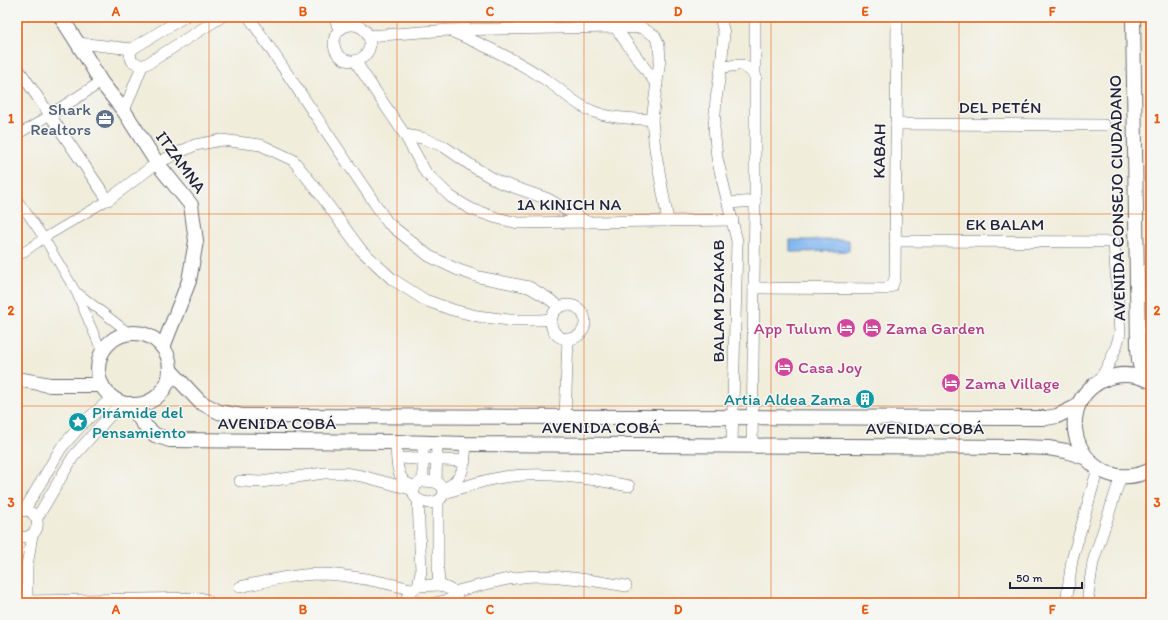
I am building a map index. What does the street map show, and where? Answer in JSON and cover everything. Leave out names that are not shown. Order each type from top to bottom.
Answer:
[{"type":"street","name":"ITZAMNA","points":[[61,17],[101,82],[124,111],[157,163],[192,205],[196,241],[189,281],[162,347]]},
{"type":"street","points":[[78,43],[132,49],[184,17]]},
{"type":"street","points":[[124,111],[142,66],[221,17]]},
{"type":"street","points":[[249,17],[388,223],[429,256],[456,269],[479,277],[529,287],[546,296],[560,307]]},
{"type":"street","points":[[334,17],[339,31]]},
{"type":"street","name":"BALAM DZAKAB","points":[[720,17],[724,33],[714,127],[717,158],[737,241],[732,445]]},
{"type":"street","points":[[752,446],[756,77],[755,17]]},
{"type":"street","name":"KABAH","points":[[754,288],[886,289],[892,286],[895,278],[897,17]]},
{"type":"street","name":"AVENIDA CONSEJO CIUDADANO","points":[[1133,17],[1138,348],[1139,360],[1147,379]]},
{"type":"street","points":[[356,22],[368,36],[370,45],[369,49],[363,57],[355,61],[345,60],[335,50],[334,40],[339,31],[356,22]]},
{"type":"street","points":[[368,36],[449,30],[614,27],[642,28],[655,36],[659,45],[660,58],[652,120],[655,149],[668,221]]},
{"type":"street","points":[[614,27],[657,85]]},
{"type":"street","points":[[449,30],[479,43],[525,67],[590,111],[608,116],[652,120]]},
{"type":"street","points":[[132,49],[130,55],[132,61],[142,66]]},
{"type":"street","name":"1A KINICH NA","points":[[355,61],[405,135],[426,173],[451,197],[471,209],[497,218],[518,223],[733,220]]},
{"type":"street","points":[[721,68],[742,65],[748,67],[756,77]]},
{"type":"street","points":[[17,67],[108,200]]},
{"type":"street","points":[[17,135],[101,82]]},
{"type":"street","name":"DEL PETÉN","points":[[896,124],[1104,125]]},
{"type":"street","points":[[405,135],[422,138],[444,146],[475,168],[499,182],[548,199],[588,222]]},
{"type":"street","points":[[17,257],[44,238],[108,200],[157,163],[195,145],[222,140],[261,145],[293,160],[361,250],[392,279],[425,300],[453,310],[477,316],[509,320],[552,319]]},
{"type":"street","points":[[17,199],[44,238],[76,292],[102,352]]},
{"type":"street","points":[[729,203],[755,201]]},
{"type":"street","name":"EK BALAM","points":[[895,241],[1114,242],[1120,333],[1117,347],[1110,364],[1098,382]]},
{"type":"street","points":[[76,292],[129,333]]},
{"type":"street","points":[[574,306],[581,312],[585,320],[585,325],[580,333],[573,338],[560,336],[552,327],[552,319],[555,312],[560,307],[574,306]]},
{"type":"street","points":[[129,333],[142,334],[153,339],[162,347],[168,358],[170,370],[168,382],[161,393],[151,401],[140,404],[121,402],[109,394],[102,385],[98,374],[98,363],[102,352],[109,343],[118,336],[129,333]]},
{"type":"street","points":[[565,418],[568,338]]},
{"type":"street","name":"AVENIDA COBÁ","points":[[170,370],[200,402],[219,412],[242,416],[1046,418],[1057,416],[1078,406]]},
{"type":"street","points":[[1147,379],[1132,375],[1120,375],[1109,377],[1098,382],[1086,392],[1078,406],[1075,420],[1075,433],[1079,447],[1087,458],[1098,468],[1109,474],[1132,476],[1151,470]]},
{"type":"street","points":[[17,379],[50,385],[102,385]]},
{"type":"street","points":[[37,518],[32,513],[20,512],[61,448],[83,423],[121,402]]},
{"type":"street","points":[[121,402],[73,457],[37,518],[37,528],[32,535],[27,566],[26,602],[200,598],[207,600],[210,603]]},
{"type":"street","name":"AVENIDA COBÁ","points":[[121,402],[155,435],[170,440],[437,442],[466,444],[1035,447],[1066,451],[1087,458]]},
{"type":"street","points":[[396,442],[401,477],[406,483],[417,489],[428,502],[440,491],[453,484],[461,475],[466,444]]},
{"type":"street","points":[[423,442],[423,459],[417,489],[421,571],[415,588],[407,594],[406,603],[424,603]]},
{"type":"street","points":[[437,442],[440,491],[439,585]]},
{"type":"street","points":[[398,458],[464,461]]},
{"type":"street","points":[[1066,603],[1072,560],[1098,468]]},
{"type":"street","points":[[240,481],[261,482],[324,473],[344,473],[417,489],[440,491],[490,480],[533,474],[558,475],[630,486]]},
{"type":"street","points":[[1090,603],[1088,595],[1093,562],[1121,476]]},
{"type":"street","points":[[17,535],[25,538],[32,535]]},
{"type":"street","points":[[240,587],[281,578],[320,574],[352,576],[415,588],[439,585],[447,588],[456,598]]},
{"type":"street","points":[[435,603],[456,598],[500,581],[536,576],[582,579],[626,586]]},
{"type":"water","points":[[790,240],[849,240],[849,251],[790,252]]},
{"type":"place","name":"Shark Realtors","points":[[105,119]]},
{"type":"place","name":"App Tulum","points":[[846,328]]},
{"type":"place","name":"Zama Garden","points":[[872,328]]},
{"type":"place","name":"Casa Joy","points":[[784,367]]},
{"type":"place","name":"Zama Village","points":[[951,383]]},
{"type":"place","name":"Artia Aldea Zama","points":[[865,399]]},
{"type":"place","name":"Pirámide del Pensamiento","points":[[78,422]]}]
